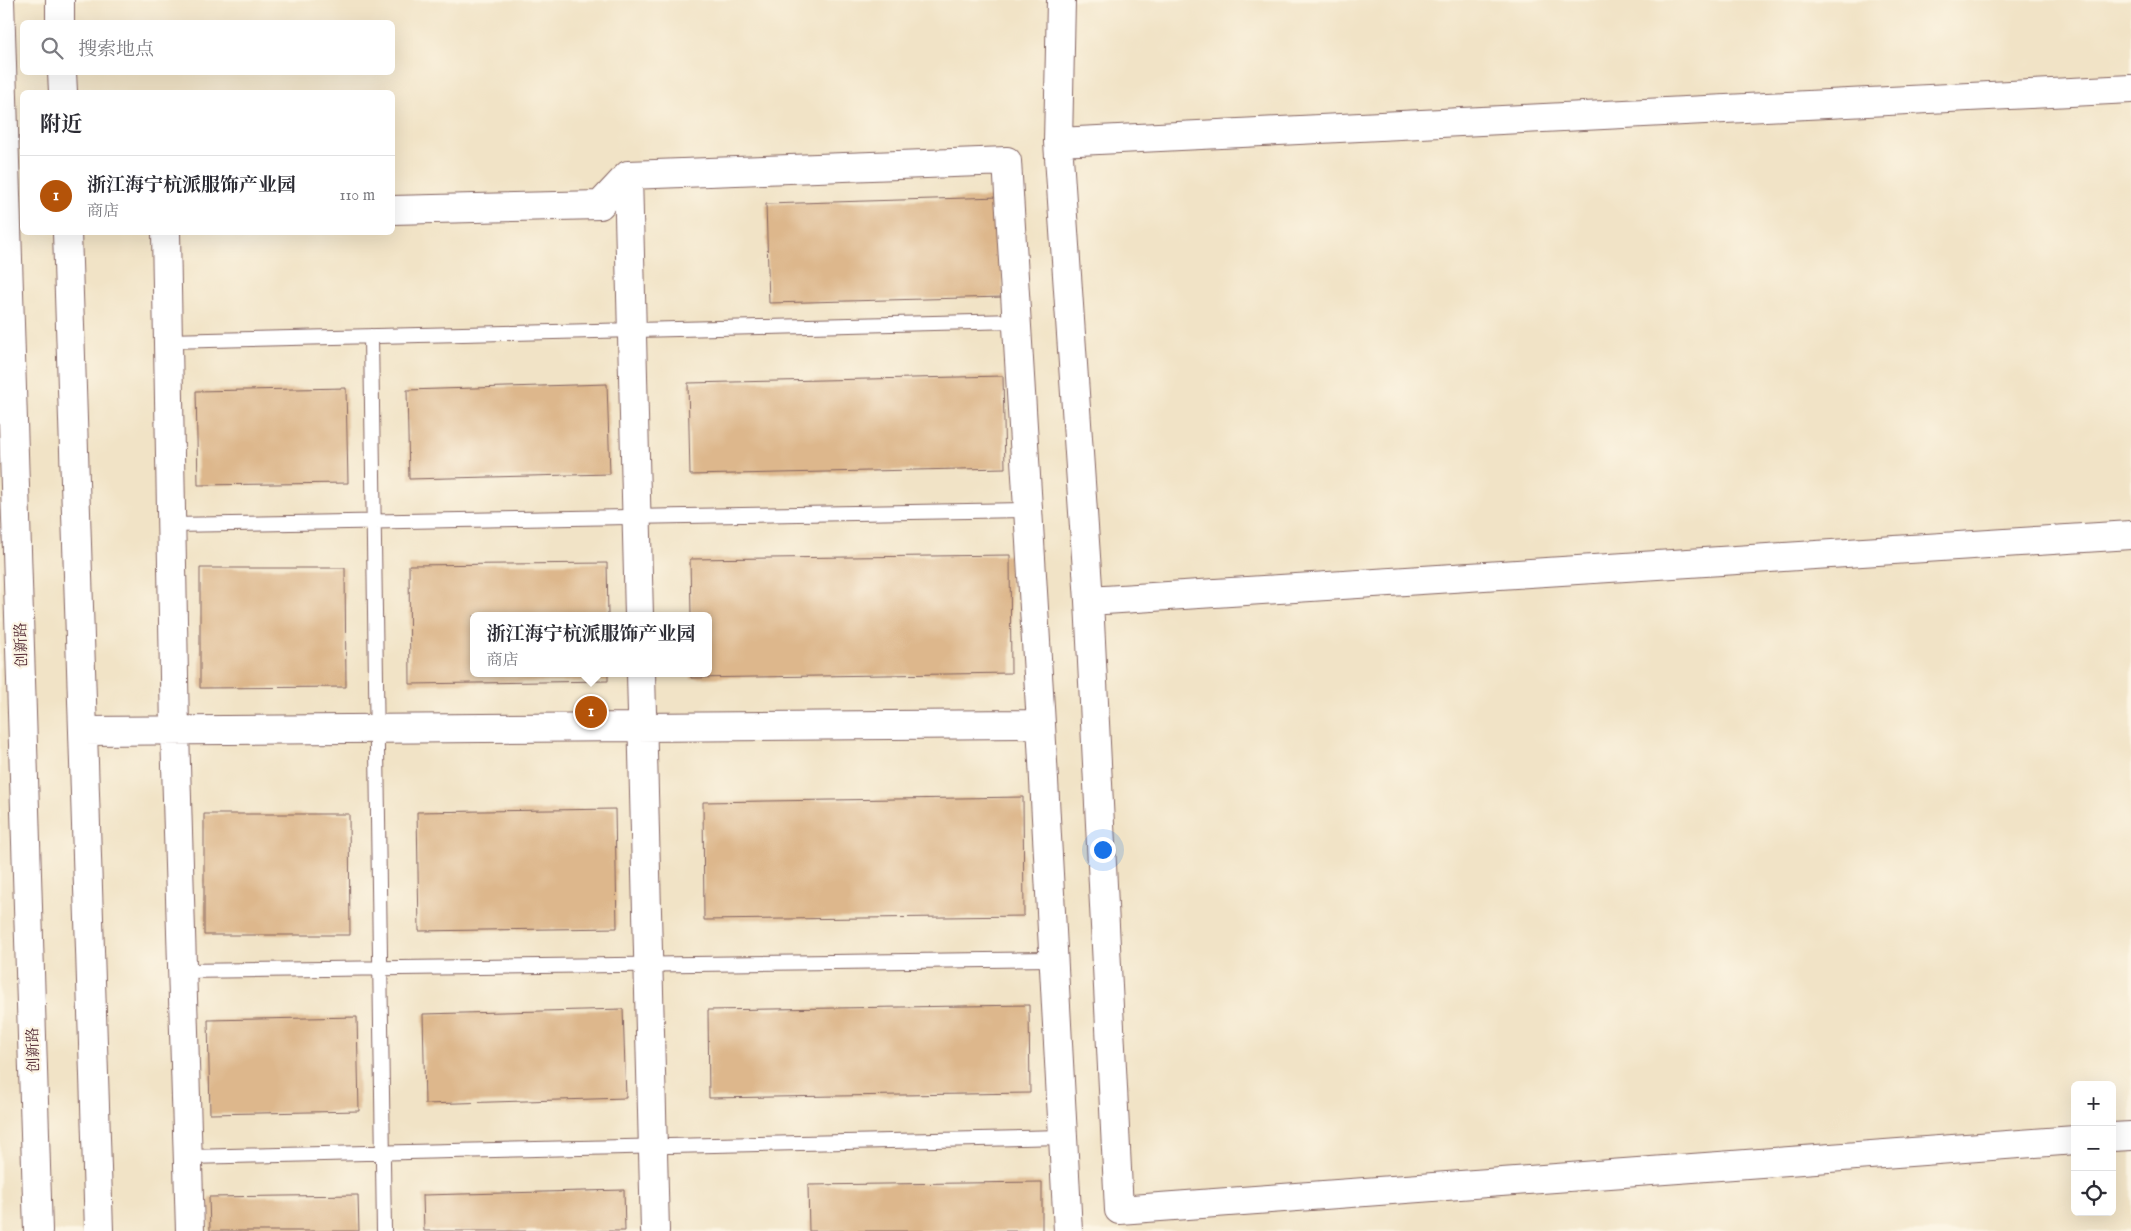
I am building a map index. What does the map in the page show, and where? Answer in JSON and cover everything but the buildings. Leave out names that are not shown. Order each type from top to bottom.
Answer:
[{"type":"street","name":"创新路","points":[[0,0],[10,634],[38,1231]]},
{"type":"street","points":[[60,0],[60,20]]},
{"type":"street","points":[[1061,0],[1058,142],[1089,601],[1119,1210],[2071,1140]]},
{"type":"street","points":[[62,75],[62,90]]},
{"type":"street","points":[[1058,142],[2131,88]]},
{"type":"street","points":[[395,210],[600,205],[628,175],[1008,161],[1068,1231]]},
{"type":"street","points":[[628,175],[639,612]]},
{"type":"street","points":[[67,235],[100,1231]]},
{"type":"street","points":[[166,235],[175,732],[190,1231]]},
{"type":"street","points":[[1089,601],[2131,535]]},
{"type":"street","points":[[641,677],[655,1231]]},
{"type":"street","points":[[83,731],[175,732],[1041,724]]},
{"type":"street","points":[[2116,1137],[2131,1136]]},
{"type":"lane","points":[[168,340],[1017,321]]},
{"type":"lane","points":[[372,336],[384,1231]]},
{"type":"lane","points":[[171,525],[1028,510]]},
{"type":"lane","points":[[182,971],[1053,959]]},
{"type":"lane","points":[[188,1157],[1063,1137]]},
{"type":"place","name":"浙江海宁杭派服饰产业园","points":[[591,712]]}]
